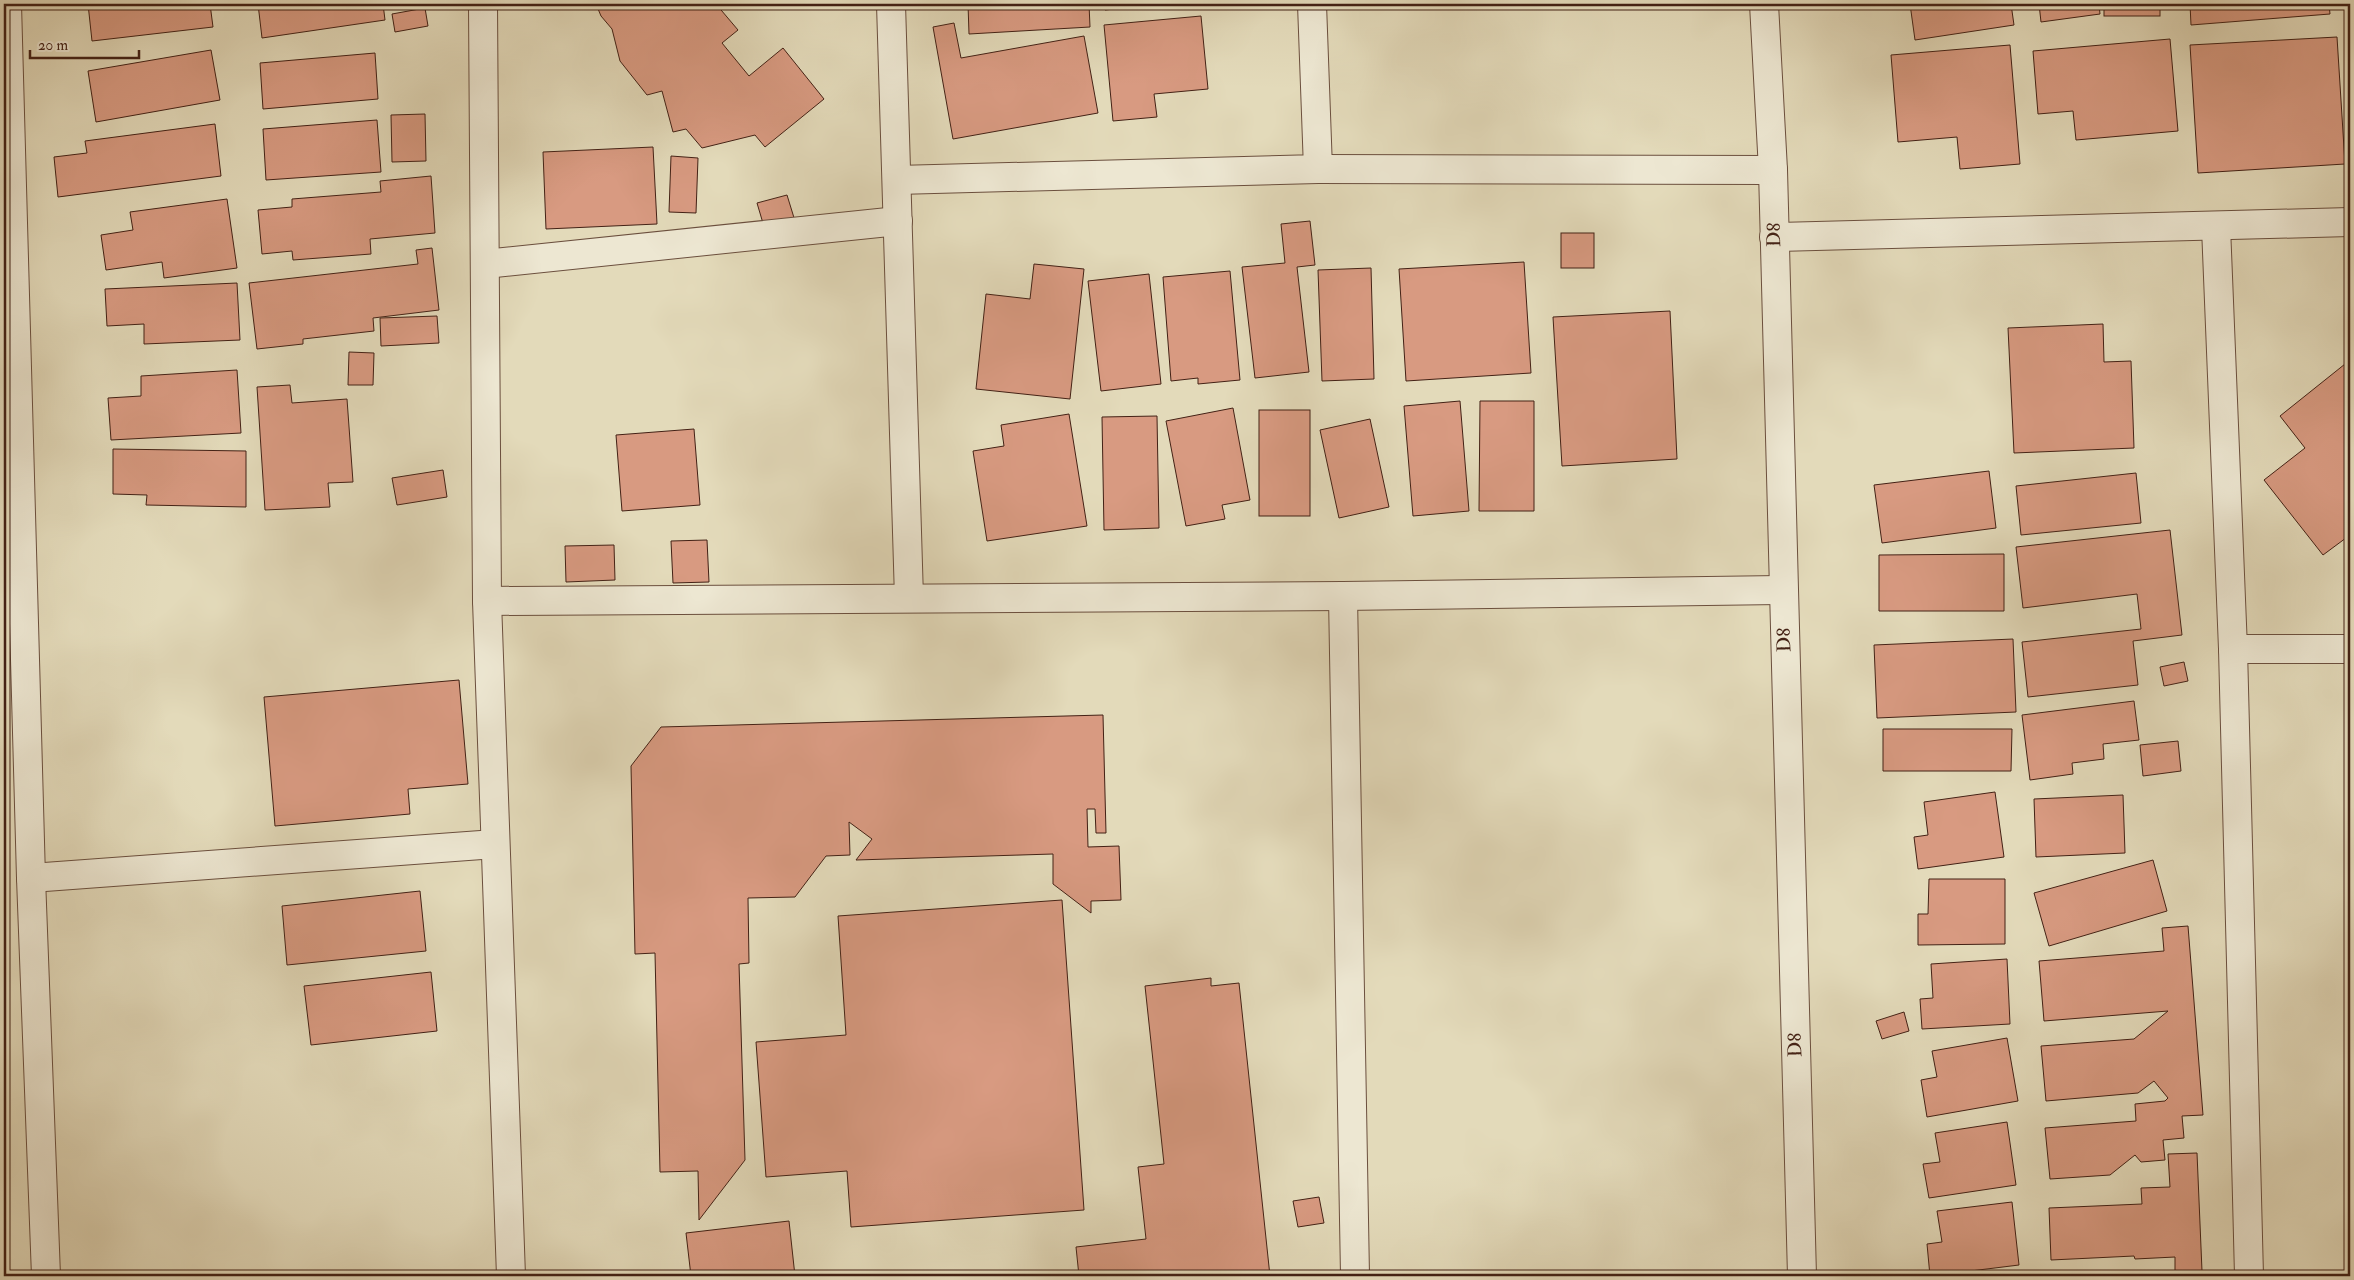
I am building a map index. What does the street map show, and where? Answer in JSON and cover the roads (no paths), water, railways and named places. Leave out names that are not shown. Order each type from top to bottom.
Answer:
[{"type":"street","points":[[7,4],[31,878],[46,1276]]},
{"type":"street","points":[[484,4],[487,601],[511,1276]]},
{"type":"street","points":[[891,4],[908,598]]},
{"type":"street","points":[[1312,4],[1318,169]]},
{"type":"street","name":"D8","points":[[1764,4],[1774,170],[1774,237],[1802,1276]]},
{"type":"street","points":[[896,180],[1318,169],[1774,170]]},
{"type":"street","points":[[485,264],[898,221]]},
{"type":"street","points":[[1774,237],[2216,227],[2350,222]]},
{"type":"street","points":[[2216,227],[2233,649],[2249,1276]]},
{"type":"street","points":[[487,601],[1343,596],[1783,590]]},
{"type":"street","points":[[1343,596],[1355,1276]]},
{"type":"street","points":[[2233,649],[2350,649]]},
{"type":"street","points":[[31,878],[495,844]]}]
